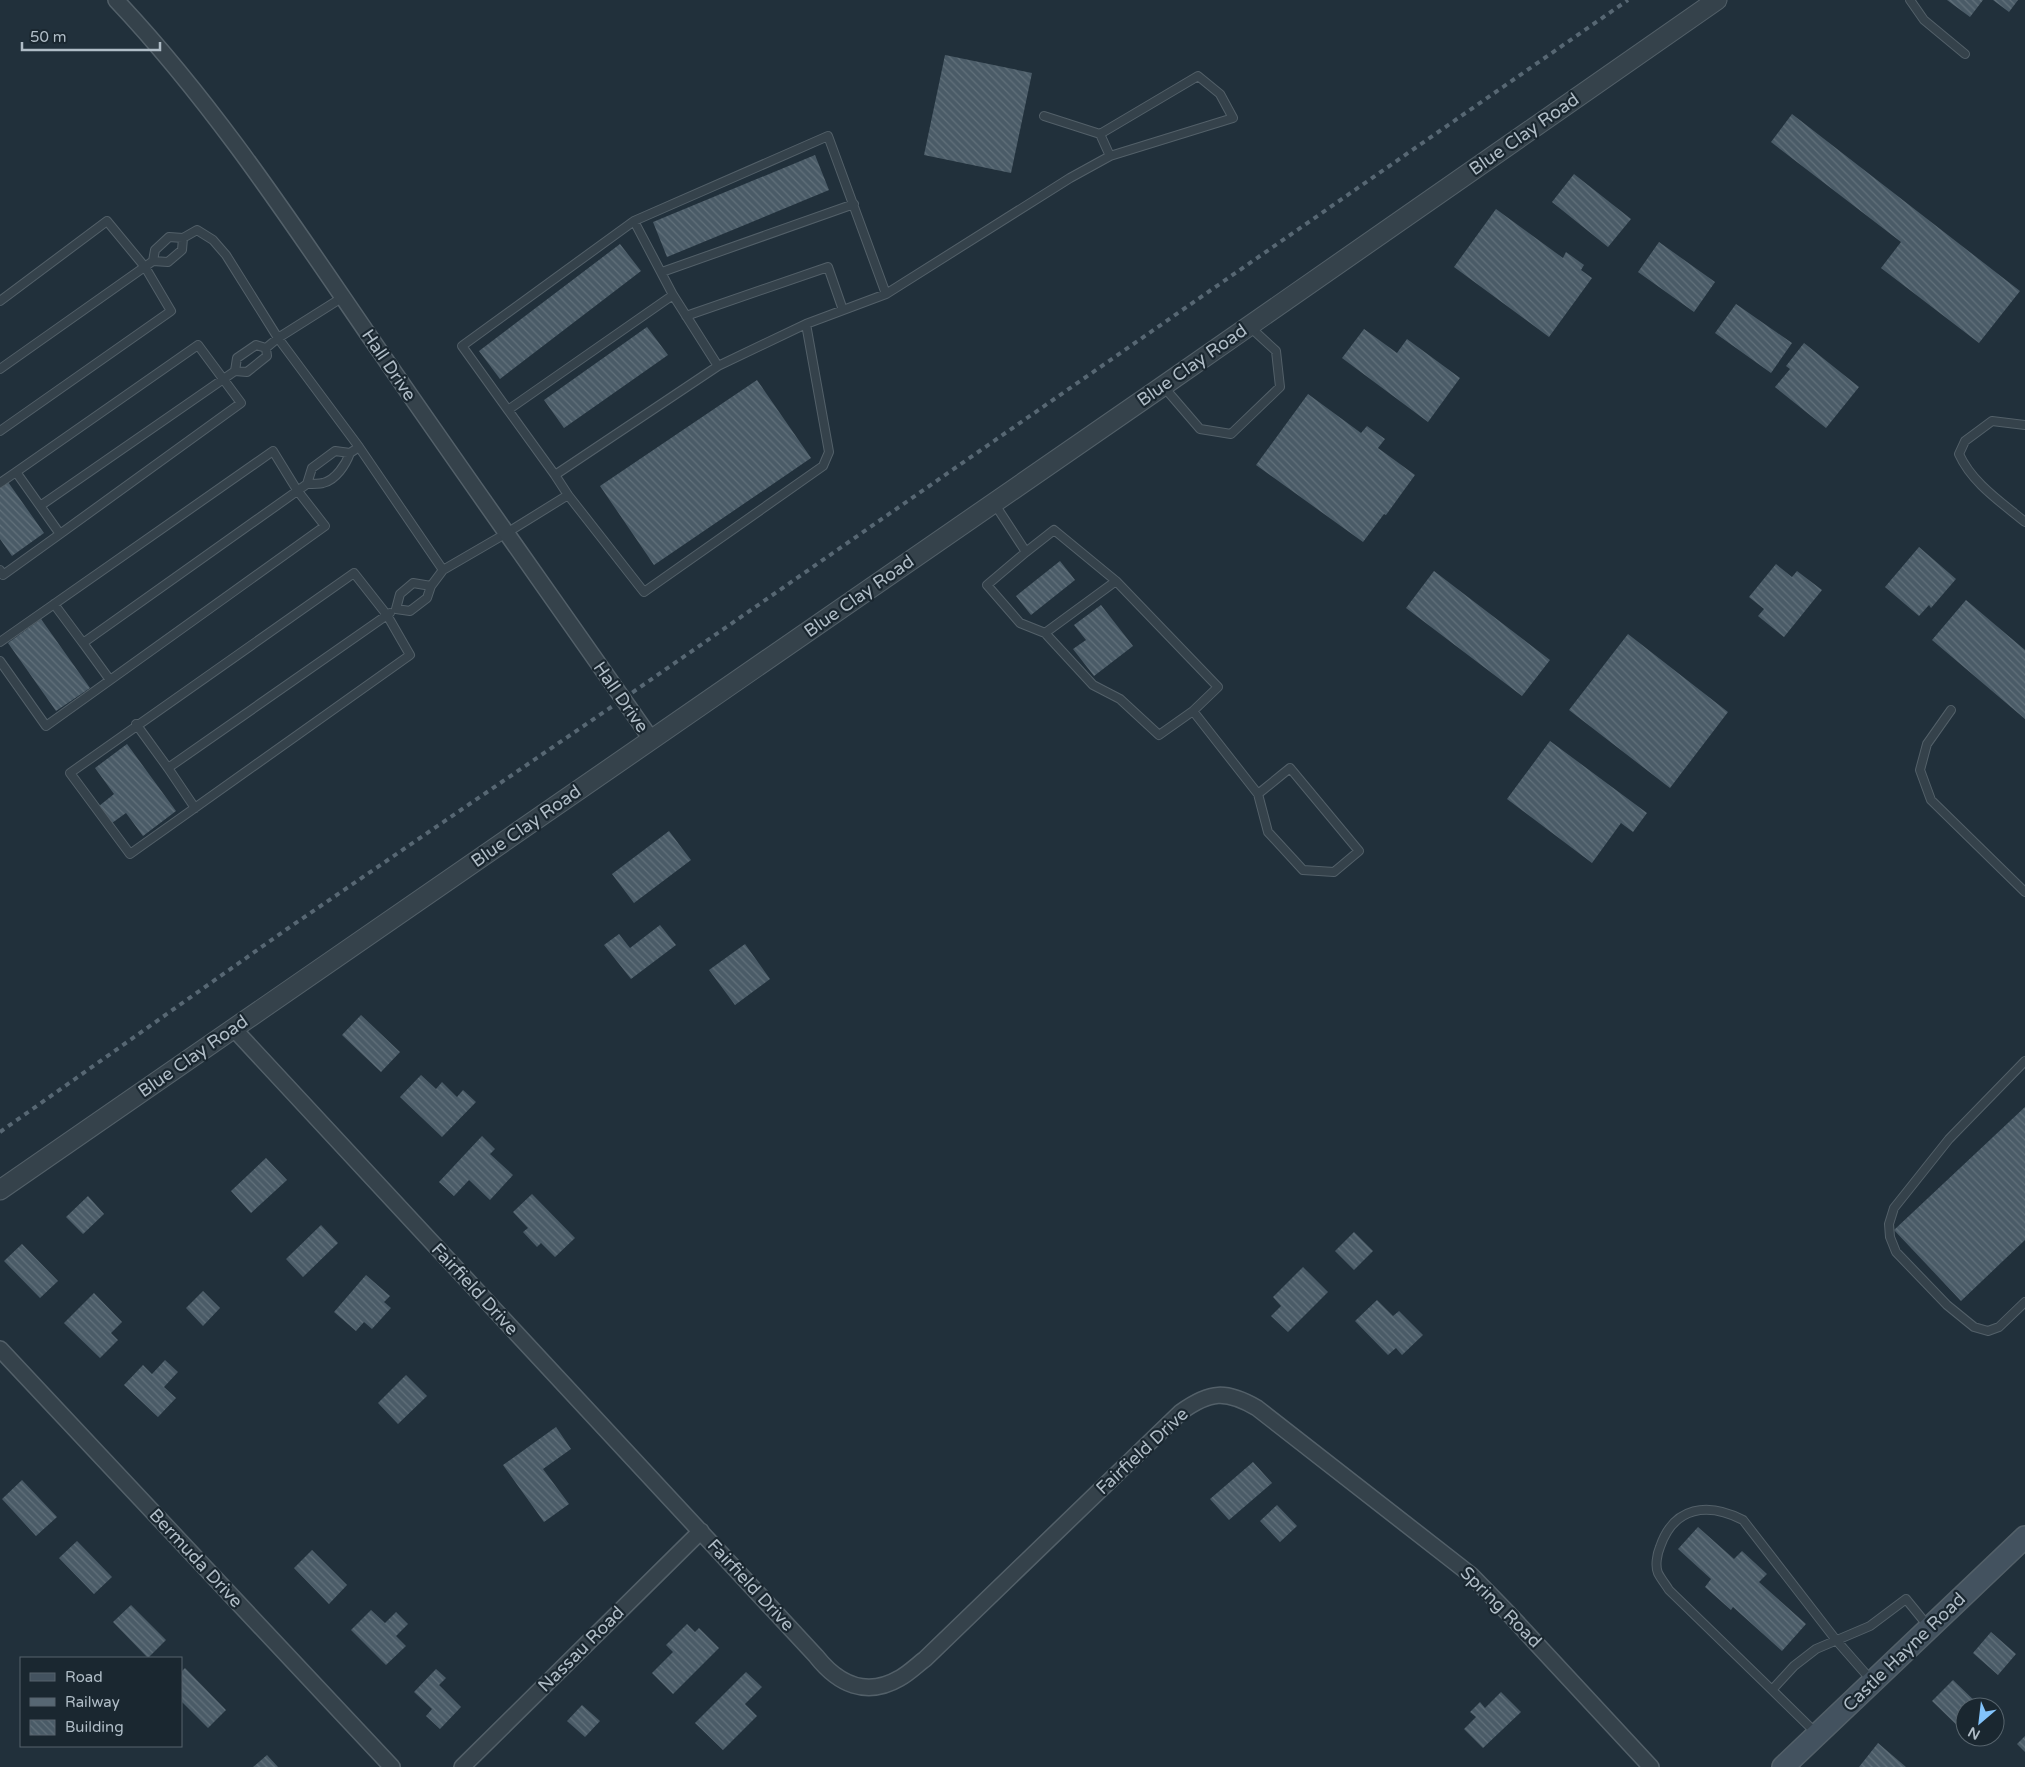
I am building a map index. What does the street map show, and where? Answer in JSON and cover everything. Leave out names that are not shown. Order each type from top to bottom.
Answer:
[{"type":"main road","name":"Castle Hayne Road","points":[[1783,1767],[2025,1537]]},
{"type":"street","name":"Hall Drive","points":[[116,0],[172,62],[211,111],[651,739]]},
{"type":"street","name":"Blue Clay Road","points":[[0,1190],[1163,386],[1717,0]]},
{"type":"street","name":"Fairfield Drive","points":[[233,1028],[701,1531],[833,1676],[847,1684],[876,1687],[902,1678],[925,1659],[1181,1412],[1206,1396],[1215,1394],[1228,1395],[1244,1400],[1333,1467]]},
{"type":"street","name":"Bermuda Drive","points":[[0,1348],[392,1767]]},
{"type":"street","name":"Spring Road","points":[[1333,1467],[1471,1575],[1651,1767]]},
{"type":"street","name":"Nassau Road","points":[[462,1767],[701,1531]]},
{"type":"lane","points":[[1910,0],[1924,20],[1965,54]]},
{"type":"lane","points":[[555,476],[718,366],[806,324],[886,294],[1070,178],[1110,156],[1233,118],[1220,94],[1198,76],[1100,134]]},
{"type":"lane","points":[[1044,116],[1100,134],[1110,156]]},
{"type":"lane","points":[[806,324],[829,452],[823,466],[644,592],[568,495],[462,346],[634,221],[828,136],[886,294]]},
{"type":"lane","points":[[662,272],[854,204]]},
{"type":"lane","points":[[634,221],[673,295],[718,366]]},
{"type":"lane","points":[[0,301],[107,222],[145,267],[171,311],[0,431]]},
{"type":"lane","points":[[0,369],[153,261],[156,250],[169,237],[183,238],[197,230],[214,240],[226,255],[278,338],[359,447],[443,570]]},
{"type":"lane","points":[[153,261],[168,262],[182,250],[183,238]]},
{"type":"lane","points":[[686,316],[828,266],[844,310]]},
{"type":"lane","points":[[508,410],[673,295]]},
{"type":"lane","points":[[266,348],[278,338],[343,297]]},
{"type":"lane","points":[[1163,386],[1200,429],[1231,434],[1280,387],[1276,351],[1248,326]]},
{"type":"lane","points":[[0,483],[198,345],[241,403],[3,575],[0,570]]},
{"type":"lane","points":[[235,370],[237,358],[256,345],[266,348]]},
{"type":"lane","points":[[40,506],[235,370],[247,372],[267,356],[266,348]]},
{"type":"lane","points":[[2025,425],[1992,422],[1965,441],[1959,454],[1966,468],[1984,488],[2025,522]]},
{"type":"lane","points":[[83,643],[297,490],[307,484],[324,483],[330,480],[346,465],[350,453],[359,447]]},
{"type":"lane","points":[[0,642],[273,451],[297,490],[324,526],[46,726],[0,661]]},
{"type":"lane","points":[[307,484],[312,468],[320,462],[336,451],[350,453]]},
{"type":"lane","points":[[16,472],[60,534]]},
{"type":"lane","points":[[396,609],[410,611],[427,598],[430,586],[443,570],[506,534],[568,495]]},
{"type":"lane","points":[[994,503],[1026,552]]},
{"type":"lane","points":[[1054,530],[1116,581],[1218,687],[1193,711],[1159,735],[1120,699],[1093,685],[1046,634],[1020,623],[986,585],[1054,530]]},
{"type":"lane","points":[[354,573],[387,615],[410,655],[130,854],[70,772],[136,724],[354,573]]},
{"type":"lane","points":[[1046,634],[1116,581]]},
{"type":"lane","points":[[168,768],[396,609],[400,594],[413,584],[430,586]]},
{"type":"lane","points":[[54,604],[110,680]]},
{"type":"lane","points":[[1951,710],[1927,744],[1920,770],[1931,800],[2025,892]]},
{"type":"lane","points":[[1193,711],[1258,794],[1268,832],[1303,870],[1334,872],[1359,851],[1290,768],[1258,794]]},
{"type":"lane","points":[[136,724],[195,808]]},
{"type":"lane","points":[[2025,1061],[1949,1140],[1894,1208],[1889,1224],[1890,1237],[1896,1252],[1948,1305],[1974,1327],[1988,1331],[1999,1327],[2025,1301]]},
{"type":"lane","points":[[1818,1734],[1669,1590],[1657,1572],[1657,1556],[1664,1536],[1678,1519],[1695,1510],[1708,1510],[1728,1513],[1743,1520],[1836,1640],[1872,1682]]},
{"type":"lane","points":[[1772,1690],[1794,1666],[1816,1649],[1870,1626],[1906,1600],[1930,1627]]},
{"type":"building","points":[[1947,0],[1983,0],[1970,17]]},
{"type":"building","points":[[1993,0],[2018,0],[2009,12]]},
{"type":"building","points":[[945,55],[1032,73],[1011,173],[924,155]]},
{"type":"building","points":[[1792,114],[2020,291],[1979,343],[1881,268],[1901,242],[1771,142]]},
{"type":"building","points":[[815,155],[829,190],[667,257],[653,222]]},
{"type":"building","points":[[1574,174],[1631,219],[1608,247],[1552,202]]},
{"type":"building","points":[[1496,209],[1563,258],[1566,252],[1584,265],[1581,270],[1592,278],[1549,337],[1454,267]]},
{"type":"building","points":[[1659,242],[1715,282],[1694,312],[1638,272]]},
{"type":"building","points":[[620,244],[641,271],[500,379],[479,351]]},
{"type":"building","points":[[1736,304],[1792,343],[1771,373],[1715,333]]},
{"type":"building","points":[[647,327],[668,355],[564,428],[544,400]]},
{"type":"building","points":[[1364,329],[1397,353],[1407,339],[1460,378],[1428,422],[1342,358]]},
{"type":"building","points":[[1804,343],[1859,387],[1826,428],[1775,387],[1790,369],[1786,366]]},
{"type":"building","points":[[757,380],[811,458],[654,565],[600,486]]},
{"type":"building","points":[[1308,394],[1361,433],[1367,426],[1385,439],[1378,448],[1415,475],[1386,515],[1384,514],[1363,542],[1256,465]]},
{"type":"building","points":[[8,482],[44,533],[12,556],[0,539],[0,488]]},
{"type":"building","points":[[1919,547],[1956,579],[1931,608],[1929,605],[1919,616],[1885,587]]},
{"type":"building","points":[[1060,561],[1075,580],[1031,615],[1016,596]]},
{"type":"building","points":[[1776,564],[1792,577],[1797,571],[1822,590],[1784,637],[1758,616],[1764,609],[1749,597]]},
{"type":"building","points":[[1434,571],[1550,660],[1522,696],[1406,608]]},
{"type":"building","points":[[1966,600],[2025,650],[2025,719],[1932,640]]},
{"type":"building","points":[[1101,605],[1133,646],[1094,676],[1073,649],[1086,640],[1074,625]]},
{"type":"building","points":[[41,619],[90,688],[56,711],[8,643]]},
{"type":"building","points":[[1628,634],[1728,712],[1670,788],[1569,710]]},
{"type":"building","points":[[1550,741],[1647,813],[1633,832],[1621,823],[1592,863],[1507,799]]},
{"type":"building","points":[[127,744],[176,811],[143,836],[126,813],[112,823],[99,806],[114,794],[95,768]]},
{"type":"building","points":[[669,831],[691,860],[634,903],[612,874]]},
{"type":"building","points":[[660,925],[676,945],[631,979],[604,945],[619,934],[630,948]]},
{"type":"building","points":[[745,944],[770,979],[735,1005],[709,970]]},
{"type":"building","points":[[361,1015],[400,1052],[381,1072],[342,1035]]},
{"type":"building","points":[[421,1075],[436,1089],[442,1082],[457,1097],[463,1090],[476,1102],[442,1137],[400,1097]]},
{"type":"building","points":[[2025,1107],[2025,1240],[1961,1301],[1894,1230]]},
{"type":"building","points":[[482,1136],[495,1149],[490,1154],[513,1175],[490,1200],[469,1180],[454,1196],[439,1182]]},
{"type":"building","points":[[266,1158],[287,1180],[251,1213],[231,1191]]},
{"type":"building","points":[[532,1194],[575,1238],[555,1257],[541,1243],[537,1247],[523,1232],[528,1228],[513,1212]]},
{"type":"building","points":[[88,1196],[104,1214],[83,1234],[66,1217]]},
{"type":"building","points":[[321,1225],[338,1243],[303,1277],[286,1259]]},
{"type":"building","points":[[1354,1232],[1373,1251],[1354,1270],[1335,1251]]},
{"type":"building","points":[[22,1244],[58,1281],[40,1298],[4,1261]]},
{"type":"building","points":[[1303,1267],[1328,1292],[1288,1332],[1271,1316],[1281,1306],[1273,1297]]},
{"type":"building","points":[[366,1275],[390,1296],[384,1302],[391,1308],[372,1329],[364,1322],[356,1331],[334,1312]]},
{"type":"building","points":[[203,1291],[220,1308],[203,1326],[186,1308]]},
{"type":"building","points":[[94,1293],[122,1322],[111,1333],[118,1340],[100,1358],[64,1323]]},
{"type":"building","points":[[1377,1300],[1393,1316],[1399,1311],[1423,1335],[1402,1355],[1396,1348],[1388,1355],[1355,1321]]},
{"type":"building","points":[[165,1360],[178,1372],[164,1387],[176,1398],[158,1417],[124,1385],[143,1365],[152,1374]]},
{"type":"building","points":[[406,1375],[427,1396],[398,1424],[378,1403]]},
{"type":"building","points":[[556,1427],[571,1449],[543,1469],[569,1504],[544,1522],[503,1465]]},
{"type":"building","points":[[1253,1462],[1272,1483],[1229,1520],[1210,1499]]},
{"type":"building","points":[[22,1480],[57,1517],[36,1536],[2,1499]]},
{"type":"building","points":[[1277,1505],[1297,1526],[1280,1542],[1260,1521]]},
{"type":"building","points":[[1698,1527],[1734,1559],[1742,1551],[1767,1574],[1759,1582],[1806,1624],[1782,1651],[1733,1607],[1731,1610],[1705,1587],[1711,1579],[1678,1549]]},
{"type":"building","points":[[77,1541],[112,1577],[94,1594],[59,1558]]},
{"type":"building","points":[[312,1550],[347,1585],[329,1604],[294,1568]]},
{"type":"building","points":[[131,1605],[166,1640],[147,1657],[113,1622]]},
{"type":"building","points":[[371,1610],[385,1623],[396,1612],[408,1624],[396,1636],[406,1646],[386,1665],[351,1630]]},
{"type":"building","points":[[687,1624],[695,1632],[699,1628],[719,1648],[673,1694],[652,1673],[673,1652],[666,1645]]},
{"type":"building","points":[[1991,1632],[2016,1654],[1998,1675],[1973,1653]]},
{"type":"building","points":[[185,1668],[226,1710],[208,1728],[182,1702],[182,1671]]},
{"type":"building","points":[[436,1669],[446,1678],[439,1685],[461,1707],[440,1729],[426,1716],[432,1709],[414,1692]]},
{"type":"building","points":[[746,1672],[762,1687],[745,1704],[757,1716],[723,1750],[695,1723]]},
{"type":"building","points":[[1953,1680],[1971,1697],[1955,1697],[1955,1723],[1932,1701]]},
{"type":"building","points":[[1501,1692],[1521,1712],[1483,1748],[1464,1729],[1476,1717],[1470,1712],[1480,1702],[1485,1708]]},
{"type":"building","points":[[582,1705],[600,1721],[585,1737],[567,1721]]},
{"type":"building","points":[[2025,1736],[2025,1752],[2017,1744]]},
{"type":"building","points":[[1878,1743],[1906,1767],[1859,1767]]},
{"type":"building","points":[[267,1755],[278,1767],[253,1767]]},
{"type":"railway","points":[[0,1132],[287,929],[623,699],[1628,0]]}]
